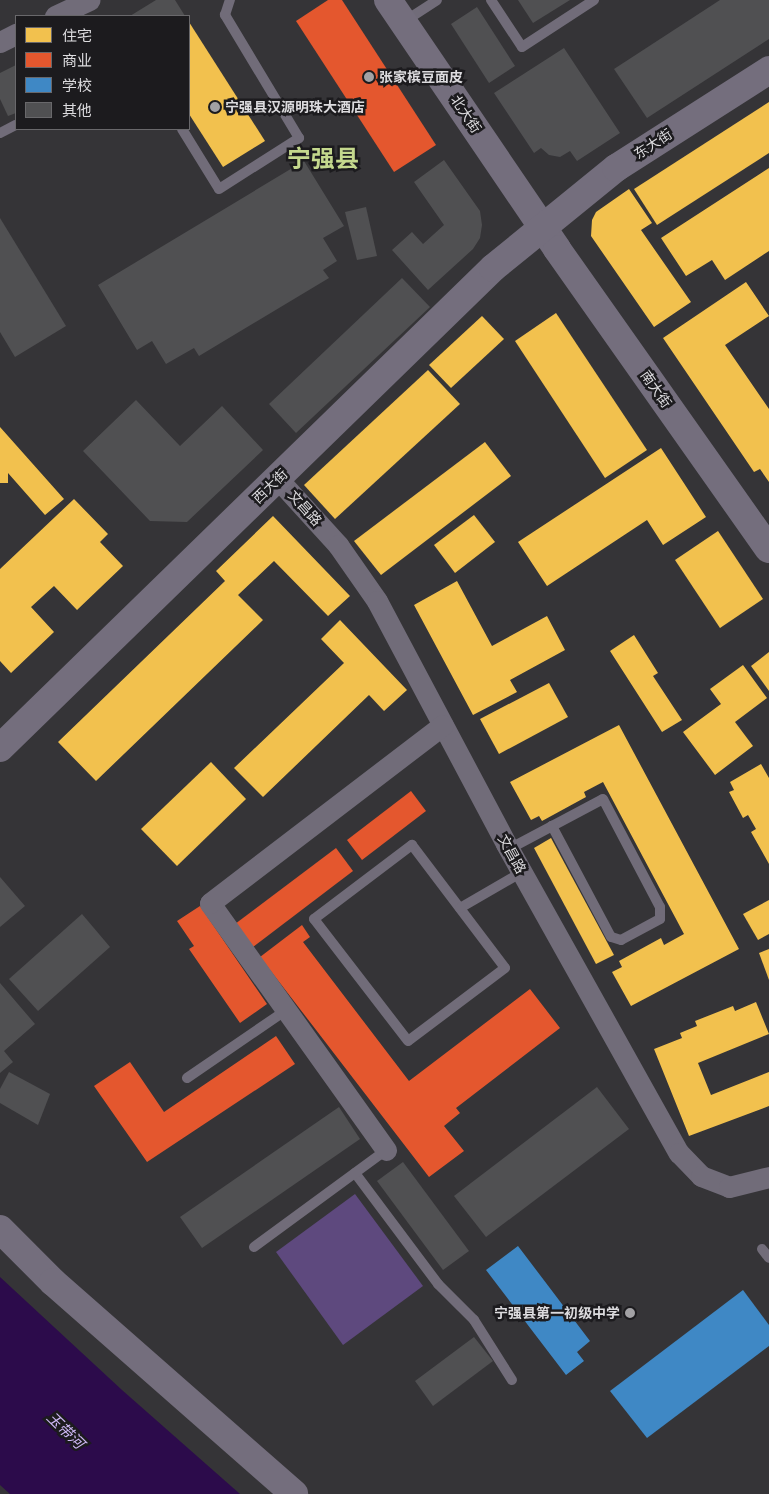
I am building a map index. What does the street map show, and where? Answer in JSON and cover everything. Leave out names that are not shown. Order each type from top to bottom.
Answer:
[{"type":"street","points":[[57,15],[90,0]]},
{"type":"street","name":"北大街","points":[[388,0],[543,228]]},
{"type":"street","points":[[0,42],[15,34]]},
{"type":"street","name":"东大街","points":[[543,228],[616,168],[769,70]]},
{"type":"street","name":"西大街","points":[[0,748],[493,268],[543,228]]},
{"type":"street","name":"南大街","points":[[543,228],[769,549]]},
{"type":"street","name":"文昌路","points":[[278,478],[338,545],[377,601],[509,849],[679,1153],[701,1176],[729,1187],[769,1177]]},
{"type":"street","points":[[386,1150],[210,903],[443,725]]},
{"type":"street","points":[[0,1229],[53,1282],[294,1494]]},
{"type":"lane","points":[[183,130],[219,189],[299,138],[225,14],[230,0]]},
{"type":"lane","points":[[404,22],[438,0]]},
{"type":"lane","points":[[491,0],[522,47],[594,0]]},
{"type":"lane","points":[[0,133],[15,126]]},
{"type":"lane","points":[[509,849],[552,826],[603,799],[660,906],[660,919],[621,940],[611,936],[552,826]]},
{"type":"lane","points":[[412,845],[460,908],[505,968],[408,1042],[314,919],[412,845]]},
{"type":"lane","points":[[460,908],[522,872]]},
{"type":"lane","points":[[186,1078],[286,1011]]},
{"type":"lane","points":[[254,1247],[386,1150]]},
{"type":"lane","points":[[355,1173],[438,1284],[474,1320],[512,1380]]},
{"type":"lane","points":[[762,1249],[769,1258]]},
{"type":"shaded area","points":[[355,1194],[423,1286],[343,1345],[276,1252]]},
{"type":"water","name":"玉带河","points":[[0,1277],[122,1390],[240,1494],[10,1494],[0,1485]]},
{"type":"building: 住宅","points":[[190,24],[265,141],[223,167],[190,116]]},
{"type":"building: 住宅","points":[[769,102],[769,153],[657,225],[634,189]]},
{"type":"building: 住宅","points":[[769,168],[769,251],[725,280],[712,260],[686,276],[661,238]]},
{"type":"building: 住宅","points":[[629,189],[652,223],[641,230],[691,302],[654,327],[591,236],[592,220],[596,212]]},
{"type":"building: 住宅","points":[[746,282],[769,316],[725,345],[769,409],[769,482],[760,469],[754,472],[663,338]]},
{"type":"building: 住宅","points":[[556,313],[647,450],[605,478],[515,341]]},
{"type":"building: 住宅","points":[[482,316],[504,339],[451,388],[429,365]]},
{"type":"building: 住宅","points":[[428,370],[460,404],[335,519],[304,485]]},
{"type":"building: 住宅","points":[[0,427],[64,499],[45,515],[8,473],[8,483],[0,483]]},
{"type":"building: 住宅","points":[[485,442],[511,476],[381,575],[354,541]]},
{"type":"building: 住宅","points":[[661,448],[706,517],[663,545],[647,520],[547,586],[518,542]]},
{"type":"building: 住宅","points":[[74,499],[108,534],[100,542],[123,566],[77,610],[54,586],[31,607],[54,632],[11,673],[0,661],[0,569]]},
{"type":"building: 住宅","points":[[474,515],[495,542],[455,573],[434,545]]},
{"type":"building: 住宅","points":[[273,516],[350,596],[328,616],[274,561],[238,595],[263,620],[96,781],[58,742],[225,581],[216,571]]},
{"type":"building: 住宅","points":[[718,531],[763,599],[720,628],[675,560]]},
{"type":"building: 住宅","points":[[457,581],[492,646],[547,616],[565,650],[510,680],[517,692],[473,715],[414,605]]},
{"type":"building: 住宅","points":[[340,620],[407,690],[384,711],[369,695],[263,797],[234,768],[344,663],[321,639]]},
{"type":"building: 住宅","points":[[634,635],[658,673],[653,676],[682,720],[662,732],[610,651]]},
{"type":"building: 住宅","points":[[769,652],[769,691],[751,666]]},
{"type":"building: 住宅","points":[[743,665],[767,698],[735,722],[753,746],[715,775],[683,732],[721,704],[710,689]]},
{"type":"building: 住宅","points":[[549,683],[568,717],[499,754],[480,719]]},
{"type":"building: 住宅","points":[[619,725],[739,949],[631,1006],[612,972],[622,967],[619,961],[661,938],[664,945],[684,934],[603,782],[584,792],[586,797],[542,821],[539,816],[531,820],[510,782]]},
{"type":"building: 住宅","points":[[211,762],[246,799],[177,866],[141,829]]},
{"type":"building: 住宅","points":[[761,764],[769,778],[769,864],[751,832],[756,829],[748,815],[743,818],[729,792],[734,790],[730,782]]},
{"type":"building: 住宅","points":[[551,838],[614,955],[596,964],[534,848]]},
{"type":"building: 住宅","points":[[769,900],[769,934],[758,940],[743,914]]},
{"type":"building: 住宅","points":[[769,949],[769,980],[759,953]]},
{"type":"building: 住宅","points":[[756,1002],[769,1034],[698,1063],[711,1095],[769,1072],[769,1106],[689,1136],[654,1049],[682,1038],[680,1033],[697,1026],[695,1021],[733,1006],[735,1011]]},
{"type":"building: 商业","points":[[328,0],[342,0],[436,145],[394,172],[296,21]]},
{"type":"building: 商业","points":[[411,791],[426,811],[362,860],[347,840]]},
{"type":"building: 商业","points":[[336,848],[353,871],[253,947],[235,924]]},
{"type":"building: 商业","points":[[200,906],[267,1004],[240,1023],[189,949],[194,946],[177,921]]},
{"type":"building: 商业","points":[[302,925],[310,937],[303,942],[409,1081],[530,989],[560,1028],[456,1108],[460,1113],[444,1126],[464,1151],[429,1177],[260,957]]},
{"type":"building: 商业","points":[[276,1036],[295,1064],[147,1162],[94,1086],[130,1062],[164,1112]]},
{"type":"building: 学校","points":[[518,1246],[590,1341],[577,1352],[584,1361],[566,1375],[486,1270]]},
{"type":"building: 学校","points":[[743,1290],[769,1325],[769,1346],[647,1438],[610,1391]]},
{"type":"building: 其他","points":[[156,0],[175,0],[184,15],[132,15]]},
{"type":"building: 其他","points":[[518,0],[570,0],[533,23]]},
{"type":"building: 其他","points":[[720,0],[769,0],[769,39],[647,118],[614,69]]},
{"type":"building: 其他","points":[[477,7],[515,66],[489,83],[451,24]]},
{"type":"building: 其他","points":[[564,48],[620,133],[577,161],[570,151],[560,157],[549,155],[541,148],[534,153],[494,93]]},
{"type":"building: 其他","points":[[15,66],[15,113],[8,116],[0,99],[0,73]]},
{"type":"building: 其他","points":[[444,160],[480,211],[482,225],[480,238],[473,249],[428,290],[392,250],[412,232],[423,244],[444,225],[414,182]]},
{"type":"building: 其他","points":[[304,161],[344,226],[323,238],[337,261],[323,270],[329,278],[199,356],[194,348],[166,364],[152,341],[137,350],[98,285]]},
{"type":"building: 其他","points":[[366,207],[377,256],[357,260],[345,212]]},
{"type":"building: 其他","points":[[0,218],[66,326],[15,357],[0,332]]},
{"type":"building: 其他","points":[[402,278],[430,307],[296,433],[269,404]]},
{"type":"building: 其他","points":[[136,400],[180,446],[222,406],[263,450],[187,522],[150,521],[83,451]]},
{"type":"building: 其他","points":[[0,877],[25,906],[0,927]]},
{"type":"building: 其他","points":[[82,914],[110,947],[38,1011],[9,979]]},
{"type":"building: 其他","points":[[0,983],[35,1024],[4,1051],[13,1062],[0,1073]]},
{"type":"building: 其他","points":[[9,1072],[50,1094],[38,1125],[0,1103],[0,1089]]},
{"type":"building: 其他","points":[[597,1087],[629,1129],[486,1237],[454,1196]]},
{"type":"building: 其他","points":[[339,1107],[360,1139],[202,1248],[180,1217]]},
{"type":"building: 其他","points":[[403,1162],[469,1251],[443,1270],[377,1181]]},
{"type":"building: 其他","points":[[474,1337],[493,1361],[433,1406],[415,1381]]},
{"type":"place","name":"张家槟豆面皮","points":[[369,77]]},
{"type":"place","name":"宁强县汉源明珠大酒店","points":[[215,107]]},
{"type":"place","name":"宁强县第一初级中学","points":[[630,1313]]},
{"type":"district","name":"宁强县","points":[[323,159]]}]
